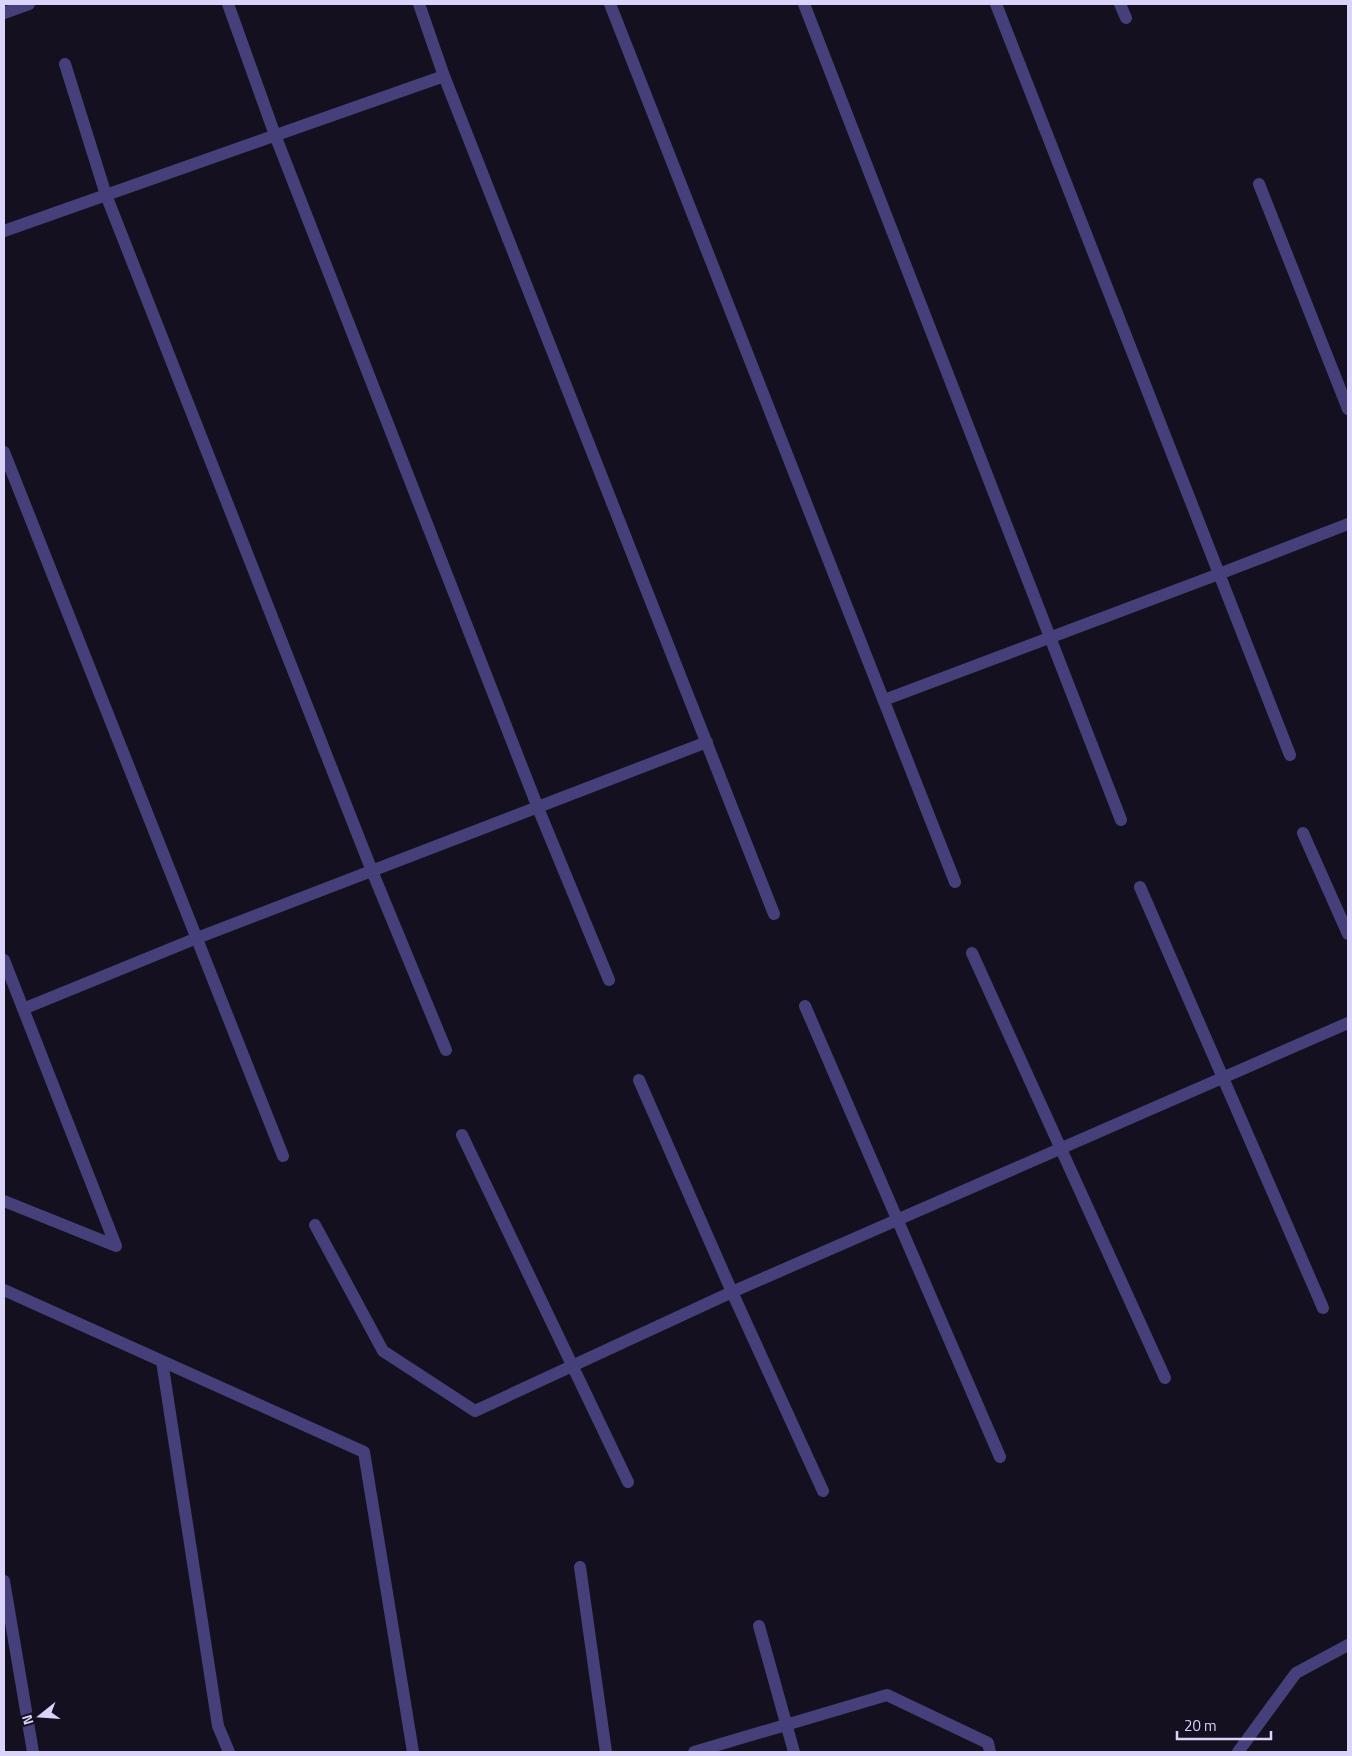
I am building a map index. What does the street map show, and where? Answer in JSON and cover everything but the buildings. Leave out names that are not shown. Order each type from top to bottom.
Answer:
[{"type":"street","points":[[4,14],[29,4]]},
{"type":"street","points":[[228,4],[275,135],[538,808],[609,980]]},
{"type":"street","points":[[419,4],[444,76],[774,914]]},
{"type":"street","points":[[610,4],[955,882]]},
{"type":"street","points":[[804,4],[1121,820]]},
{"type":"street","points":[[996,4],[1290,756]]},
{"type":"street","points":[[1120,4],[1126,18]]},
{"type":"street","points":[[65,64],[106,195],[372,871],[446,1050]]},
{"type":"street","points":[[4,231],[444,76]]},
{"type":"street","points":[[1260,184],[1348,409]]},
{"type":"street","points":[[4,452],[283,1156]]},
{"type":"street","points":[[884,700],[1348,524]]},
{"type":"street","points":[[23,1009],[197,938],[707,742]]},
{"type":"street","points":[[1303,833],[1348,934]]},
{"type":"street","points":[[1140,888],[1322,1308]]},
{"type":"street","points":[[972,953],[1165,1378]]},
{"type":"street","points":[[4,960],[116,1246],[4,1201]]},
{"type":"street","points":[[805,1006],[1000,1457]]},
{"type":"street","points":[[315,1225],[383,1351],[475,1411],[732,1292],[1348,1023]]},
{"type":"street","points":[[639,1080],[822,1491]]},
{"type":"street","points":[[462,1135],[628,1482]]},
{"type":"street","points":[[4,1290],[364,1452],[413,1752]]},
{"type":"street","points":[[162,1361],[218,1726],[229,1752]]},
{"type":"street","points":[[580,1567],[606,1752]]},
{"type":"street","points":[[4,1581],[33,1752]]},
{"type":"street","points":[[759,1626],[794,1752]]},
{"type":"street","points":[[1238,1752],[1296,1673],[1348,1645]]},
{"type":"street","points":[[694,1752],[887,1696],[988,1743],[990,1752]]}]
